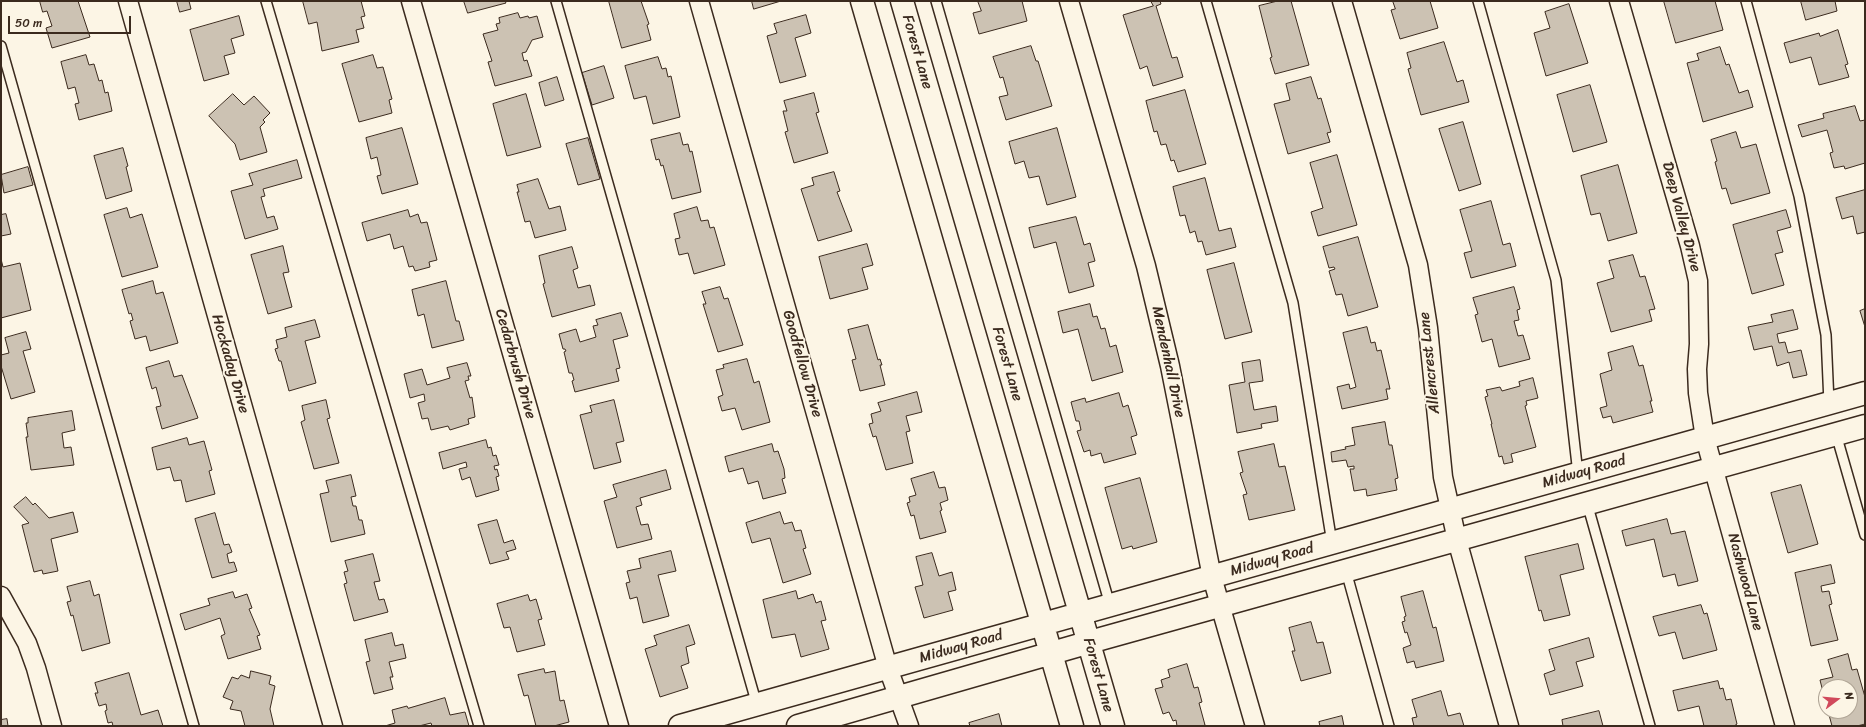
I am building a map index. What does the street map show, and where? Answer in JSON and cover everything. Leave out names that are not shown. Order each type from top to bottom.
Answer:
[{"type":"main road","points":[[862,1],[1072,726]]},
{"type":"main road","name":"Forest Lane","points":[[902,1],[1113,726]]},
{"type":"main road","name":"Midway Road","points":[[680,726],[1865,393]]},
{"type":"main road","name":"Midway Road","points":[[798,726],[1089,642],[1865,426]]},
{"type":"street","name":"Hockaday Drive","points":[[128,1],[333,726]]},
{"type":"street","name":"Cedarbrush Drive","points":[[411,1],[619,726]]},
{"type":"street","name":"Goodfellow Drive","points":[[699,1],[888,668],[909,726]]},
{"type":"street","name":"Mendenhall Drive","points":[[1069,1],[1148,274],[1170,366],[1212,577],[1254,726]]},
{"type":"street","name":"Allencrest Lane","points":[[1342,1],[1418,265],[1428,328],[1442,477],[1457,540],[1509,726]]},
{"type":"street","name":"Deep Valley Drive","points":[[1619,1],[1690,246],[1698,281],[1698,393],[1706,438]]},
{"type":"street","name":"Nashwood Lane","points":[[1706,438],[1785,726]]},
{"type":"street","points":[[1,596],[27,643],[36,668],[52,726]]},
{"type":"lane","points":[[266,1],[479,726]]},
{"type":"lane","points":[[556,1],[757,704]]},
{"type":"lane","points":[[936,1],[1110,605]]},
{"type":"lane","points":[[1206,1],[1293,303],[1332,543]]},
{"type":"lane","points":[[1478,1],[1556,280],[1578,474]]},
{"type":"lane","points":[[1746,1],[1799,196],[1826,335],[1829,403]]},
{"type":"lane","points":[[1,46],[194,726]]},
{"type":"lane","points":[[1836,434],[1865,535]]},
{"type":"lane","points":[[1587,503],[1650,726]]},
{"type":"lane","points":[[1346,571],[1389,726]]},
{"type":"building","points":[[40,1],[78,1],[90,37],[52,48],[46,28],[52,26],[47,11],[43,12]]},
{"type":"building","points":[[177,1],[189,1],[191,9],[180,12]]},
{"type":"building","points":[[303,1],[361,1],[365,16],[361,17],[364,28],[356,30],[359,42],[322,51],[317,22],[309,24]]},
{"type":"building","points":[[464,1],[505,1],[506,3],[468,13]]},
{"type":"building","points":[[609,1],[641,1],[649,24],[647,25],[651,40],[622,48]]},
{"type":"building","points":[[752,1],[781,1],[754,9]]},
{"type":"building","points":[[978,1],[1022,1],[1027,21],[979,34],[973,13],[981,11]]},
{"type":"building","points":[[1151,1],[1160,1],[1161,4],[1156,6],[1172,58],[1177,57],[1183,77],[1153,86],[1147,66],[1140,69],[1123,15],[1153,6]]},
{"type":"building","points":[[1278,1],[1291,1],[1309,65],[1275,74],[1270,58],[1272,57],[1259,6]]},
{"type":"building","points":[[1393,1],[1430,1],[1438,28],[1400,39],[1391,10],[1395,9]]},
{"type":"building","points":[[1664,1],[1715,1],[1723,30],[1676,43]]},
{"type":"building","points":[[1801,1],[1835,1],[1837,11],[1806,20]]},
{"type":"building","points":[[1569,4],[1588,63],[1546,76],[1534,33],[1550,28],[1545,12]]},
{"type":"building","points":[[518,13],[520,18],[537,16],[543,37],[532,40],[526,52],[522,53],[524,61],[527,60],[532,76],[495,86],[488,62],[492,61],[483,34],[498,30],[496,24],[500,23],[499,18]]},
{"type":"building","points":[[806,15],[811,33],[795,38],[806,76],[780,83],[767,36],[777,33],[774,24]]},
{"type":"building","points":[[239,16],[244,35],[231,39],[235,53],[224,56],[229,74],[204,81],[190,30]]},
{"type":"building","points":[[1838,30],[1848,64],[1845,65],[1849,77],[1819,85],[1811,57],[1790,63],[1784,43],[1819,33],[1820,36]]},
{"type":"building","points":[[1444,42],[1457,82],[1463,80],[1469,102],[1421,115],[1408,69],[1411,68],[1407,53]]},
{"type":"building","points":[[1031,46],[1036,61],[1038,61],[1052,106],[1006,120],[999,97],[1008,95],[1003,77],[1000,78],[993,57]]},
{"type":"building","points":[[1720,47],[1726,65],[1729,64],[1739,93],[1748,90],[1753,107],[1703,122],[1687,63],[1699,60],[1697,54]]},
{"type":"building","points":[[86,55],[89,65],[94,64],[99,81],[102,80],[105,93],[108,92],[112,111],[79,120],[75,104],[79,103],[75,87],[68,89],[61,62]]},
{"type":"building","points":[[373,55],[377,68],[383,67],[392,99],[389,100],[392,113],[359,122],[342,64]]},
{"type":"building","points":[[658,57],[662,69],[666,68],[668,77],[671,76],[680,117],[653,124],[646,96],[634,99],[625,66]]},
{"type":"building","points":[[604,66],[614,98],[592,105],[582,73]]},
{"type":"building","points":[[557,77],[564,100],[545,106],[539,83]]},
{"type":"building","points":[[1311,77],[1318,99],[1321,98],[1331,132],[1327,133],[1330,142],[1288,154],[1274,104],[1290,100],[1286,84]]},
{"type":"building","points":[[1590,85],[1607,142],[1573,152],[1557,95]]},
{"type":"building","points":[[1185,90],[1206,164],[1178,172],[1174,160],[1171,161],[1166,144],[1161,145],[1157,131],[1154,132],[1146,101]]},
{"type":"building","points":[[814,93],[819,112],[816,113],[828,153],[794,163],[785,132],[788,131],[783,111],[787,111],[784,101]]},
{"type":"building","points":[[233,94],[244,105],[254,96],[270,113],[263,120],[265,122],[260,127],[267,152],[240,160],[235,144],[209,116]]},
{"type":"building","points":[[526,94],[541,147],[507,156],[493,104]]},
{"type":"building","points":[[1855,106],[1860,121],[1865,120],[1865,163],[1845,169],[1844,166],[1834,168],[1830,153],[1833,152],[1827,130],[1802,137],[1798,125],[1824,118],[1823,114]]},
{"type":"building","points":[[1463,122],[1481,184],[1459,191],[1439,129]]},
{"type":"building","points":[[402,128],[418,184],[382,194],[377,176],[381,175],[377,157],[371,159],[366,138]]},
{"type":"building","points":[[1057,128],[1076,197],[1047,205],[1039,176],[1029,178],[1024,161],[1015,164],[1009,142]]},
{"type":"building","points":[[1736,132],[1741,148],[1756,144],[1770,193],[1731,204],[1726,188],[1722,189],[1715,162],[1717,161],[1711,140]]},
{"type":"building","points":[[680,133],[683,145],[688,144],[690,152],[692,151],[701,192],[672,199],[663,165],[661,166],[659,159],[656,160],[651,140]]},
{"type":"building","points":[[588,138],[600,179],[578,185],[566,144]]},
{"type":"building","points":[[123,148],[128,166],[126,167],[132,191],[106,199],[94,156]]},
{"type":"building","points":[[1337,155],[1357,225],[1318,236],[1311,212],[1323,208],[1310,163]]},
{"type":"building","points":[[297,160],[302,178],[263,189],[265,196],[261,197],[267,218],[274,216],[278,229],[245,239],[231,191],[253,185],[249,174]]},
{"type":"building","points":[[1618,165],[1637,233],[1608,241],[1600,213],[1591,215],[1581,176]]},
{"type":"building","points":[[28,167],[33,185],[4,193],[1,175]]},
{"type":"building","points":[[834,172],[840,191],[837,192],[852,231],[818,241],[801,189],[814,185],[812,178]]},
{"type":"building","points":[[1205,178],[1219,231],[1231,228],[1236,247],[1206,255],[1202,241],[1198,242],[1195,231],[1190,233],[1185,215],[1180,216],[1173,187]]},
{"type":"building","points":[[538,179],[549,209],[560,206],[566,230],[535,238],[530,221],[525,222],[517,192],[519,192],[517,185]]},
{"type":"building","points":[[1865,190],[1865,232],[1857,234],[1853,216],[1842,219],[1836,198]]},
{"type":"building","points":[[1491,201],[1503,245],[1510,243],[1516,266],[1471,278],[1464,253],[1472,251],[1460,210]]},
{"type":"building","points":[[697,207],[701,221],[708,220],[710,228],[714,227],[725,265],[694,274],[688,253],[679,255],[675,239],[680,238],[674,214]]},
{"type":"building","points":[[127,208],[130,218],[142,214],[158,267],[122,277],[104,215]]},
{"type":"building","points":[[408,210],[410,217],[418,214],[421,223],[427,222],[437,260],[429,262],[430,267],[415,271],[413,266],[409,267],[403,246],[394,249],[390,234],[367,241],[362,223]]},
{"type":"building","points":[[1786,210],[1791,227],[1777,231],[1783,252],[1775,254],[1784,285],[1752,294],[1733,225]]},
{"type":"building","points":[[6,214],[11,234],[1,236],[1,215]]},
{"type":"building","points":[[1076,217],[1084,245],[1090,243],[1095,261],[1088,263],[1094,286],[1069,293],[1056,242],[1034,248],[1029,228]]},
{"type":"building","points":[[1358,237],[1378,307],[1348,316],[1342,294],[1336,295],[1329,271],[1335,269],[1334,267],[1329,268],[1323,247]]},
{"type":"building","points":[[867,244],[873,265],[862,268],[868,289],[830,299],[819,257]]},
{"type":"building","points":[[283,246],[289,272],[283,273],[292,307],[268,314],[251,255]]},
{"type":"building","points":[[572,247],[578,268],[573,270],[578,288],[590,285],[595,305],[552,317],[543,284],[545,283],[539,256]]},
{"type":"building","points":[[1633,255],[1640,277],[1645,276],[1655,309],[1649,310],[1652,321],[1611,332],[1597,283],[1614,278],[1609,261]]},
{"type":"building","points":[[1,259],[3,267],[20,263],[31,310],[1,318]]},
{"type":"building","points":[[1234,263],[1252,332],[1225,339],[1207,270]]},
{"type":"building","points":[[153,281],[156,294],[163,292],[178,343],[150,351],[146,336],[135,339],[130,321],[133,320],[131,313],[129,314],[122,290]]},
{"type":"building","points":[[446,281],[456,321],[459,321],[464,340],[432,348],[424,314],[418,316],[412,290]]},
{"type":"building","points":[[720,287],[724,299],[728,298],[743,345],[718,352],[703,304],[706,304],[702,292]]},
{"type":"building","points":[[1514,287],[1520,309],[1517,310],[1519,320],[1514,321],[1518,336],[1523,335],[1530,359],[1499,367],[1492,339],[1482,342],[1475,315],[1478,314],[1473,298]]},
{"type":"building","points":[[1090,304],[1093,317],[1097,316],[1101,329],[1105,328],[1110,347],[1116,345],[1123,372],[1092,381],[1078,329],[1063,333],[1058,312]]},
{"type":"building","points":[[1865,309],[1865,327],[1860,311]]},
{"type":"building","points":[[1793,310],[1798,329],[1777,334],[1779,343],[1785,342],[1788,353],[1801,350],[1807,375],[1793,378],[1789,362],[1777,366],[1772,346],[1754,350],[1748,327],[1773,322],[1771,315]]},
{"type":"building","points":[[621,313],[628,336],[613,340],[620,368],[616,369],[619,381],[575,392],[572,381],[574,380],[572,373],[569,373],[564,352],[566,351],[563,349],[559,334],[576,329],[580,342],[596,337],[593,326],[598,325],[596,320]]},
{"type":"building","points":[[315,320],[320,337],[305,341],[316,383],[289,391],[281,361],[279,361],[275,349],[278,348],[276,340],[287,337],[285,328]]},
{"type":"building","points":[[868,325],[878,360],[880,359],[882,365],[880,365],[885,385],[860,391],[852,360],[856,359],[848,330]]},
{"type":"building","points":[[1367,327],[1371,343],[1375,342],[1377,351],[1381,350],[1390,389],[1386,389],[1388,399],[1342,409],[1337,387],[1349,384],[1350,389],[1356,387],[1343,333]]},
{"type":"building","points":[[26,332],[31,349],[23,351],[35,392],[11,399],[1,366],[1,355],[9,353],[5,338]]},
{"type":"building","points":[[1633,346],[1639,366],[1643,365],[1652,401],[1650,401],[1653,412],[1613,423],[1611,416],[1603,418],[1600,408],[1607,406],[1600,374],[1612,370],[1608,353]]},
{"type":"building","points":[[747,359],[754,383],[759,381],[770,422],[742,430],[735,408],[722,411],[718,397],[723,395],[716,370],[724,368],[723,365]]},
{"type":"building","points":[[1260,360],[1263,381],[1249,383],[1254,410],[1276,406],[1278,421],[1261,424],[1262,428],[1237,433],[1229,385],[1245,382],[1242,363]]},
{"type":"building","points":[[169,361],[174,377],[182,375],[198,418],[162,429],[156,407],[161,406],[156,387],[152,389],[146,368]]},
{"type":"building","points":[[467,363],[471,376],[468,376],[469,380],[465,381],[470,398],[472,397],[475,417],[468,419],[469,424],[450,430],[448,426],[431,430],[428,418],[422,419],[418,403],[425,401],[424,394],[410,398],[404,374],[422,369],[427,385],[450,378],[447,368]]},
{"type":"building","points":[[1533,378],[1538,398],[1526,401],[1527,405],[1525,406],[1536,447],[1511,454],[1513,462],[1504,464],[1502,456],[1499,457],[1485,397],[1488,396],[1486,390],[1500,387],[1502,391],[1520,386],[1519,382]]},
{"type":"building","points":[[917,392],[922,412],[906,416],[910,431],[906,432],[913,463],[886,470],[876,436],[873,437],[869,424],[873,423],[871,414],[881,411],[878,403]]},
{"type":"building","points":[[1119,393],[1123,407],[1128,405],[1137,435],[1131,437],[1136,454],[1104,463],[1101,453],[1091,456],[1090,450],[1084,452],[1077,431],[1081,430],[1079,421],[1076,421],[1071,402],[1085,398],[1086,402]]},
{"type":"building","points":[[326,400],[330,418],[327,419],[339,463],[314,469],[301,422],[305,420],[302,406]]},
{"type":"building","points":[[614,400],[624,441],[616,443],[621,462],[594,469],[580,415],[592,412],[590,406]]},
{"type":"building","points":[[72,411],[75,430],[62,433],[64,448],[71,447],[74,465],[31,470],[26,437],[28,437],[26,423],[28,423],[28,418]]},
{"type":"building","points":[[1385,422],[1389,445],[1392,445],[1398,478],[1395,479],[1397,490],[1367,496],[1366,489],[1354,491],[1350,469],[1354,469],[1354,466],[1348,467],[1346,460],[1332,462],[1331,452],[1346,449],[1345,447],[1355,445],[1352,428]]},
{"type":"building","points":[[187,438],[189,445],[204,441],[212,470],[209,471],[215,494],[186,502],[181,480],[174,481],[170,467],[157,470],[152,448]]},
{"type":"building","points":[[486,440],[488,448],[491,447],[493,456],[496,455],[499,465],[494,466],[495,470],[497,469],[499,476],[496,477],[499,490],[476,497],[470,477],[462,480],[459,469],[467,467],[466,462],[443,469],[439,453]]},
{"type":"building","points":[[772,444],[774,452],[778,451],[784,469],[785,478],[782,479],[786,493],[763,499],[758,481],[748,484],[743,468],[729,472],[725,457]]},
{"type":"building","points":[[1274,444],[1279,467],[1285,466],[1295,510],[1249,520],[1243,495],[1247,494],[1240,473],[1243,472],[1238,452]]},
{"type":"building","points":[[666,470],[671,489],[640,498],[642,505],[636,507],[641,525],[648,524],[652,539],[617,548],[604,501],[617,497],[613,485]]},
{"type":"building","points":[[934,472],[939,488],[945,487],[948,500],[940,503],[942,510],[940,511],[946,532],[920,539],[914,515],[911,516],[907,503],[910,502],[909,497],[916,495],[911,479]]},
{"type":"building","points":[[351,475],[356,496],[351,497],[353,506],[356,506],[359,520],[362,520],[365,534],[331,542],[320,494],[329,492],[326,481]]},
{"type":"building","points":[[1140,478],[1157,542],[1133,549],[1132,546],[1122,549],[1105,488]]},
{"type":"building","points":[[1801,485],[1818,544],[1788,553],[1771,493]]},
{"type":"building","points":[[26,497],[33,505],[35,503],[49,518],[73,512],[78,532],[51,539],[58,571],[43,574],[42,570],[34,572],[22,525],[29,523],[14,507]]},
{"type":"building","points":[[780,512],[784,524],[792,522],[795,531],[801,530],[806,548],[803,549],[811,574],[783,583],[770,538],[752,543],[746,523]]},
{"type":"building","points":[[215,513],[224,545],[229,544],[232,552],[227,554],[229,563],[234,562],[237,571],[212,578],[195,519]]},
{"type":"building","points":[[1667,519],[1671,534],[1685,531],[1698,581],[1678,586],[1675,574],[1663,577],[1654,539],[1626,546],[1622,531]]},
{"type":"building","points":[[497,520],[504,543],[513,540],[516,549],[506,552],[509,559],[490,564],[478,525]]},
{"type":"building","points":[[1578,544],[1584,569],[1560,575],[1570,615],[1544,621],[1541,610],[1539,611],[1525,557]]},
{"type":"building","points":[[671,551],[676,571],[658,575],[669,616],[643,623],[637,597],[630,599],[626,583],[630,582],[627,571],[641,568],[639,559]]},
{"type":"building","points":[[932,553],[939,576],[952,572],[956,590],[948,592],[953,610],[924,618],[915,587],[923,585],[916,557]]},
{"type":"building","points":[[373,554],[380,581],[374,582],[379,600],[384,599],[388,612],[354,621],[344,584],[347,583],[344,572],[348,571],[345,561]]},
{"type":"building","points":[[1831,565],[1835,583],[1821,586],[1822,592],[1829,591],[1832,604],[1829,605],[1838,640],[1811,646],[1795,573]]},
{"type":"building","points":[[90,581],[94,596],[99,594],[110,643],[82,651],[73,615],[71,616],[67,602],[71,601],[67,587]]},
{"type":"building","points":[[796,591],[798,599],[813,594],[816,603],[821,601],[826,620],[821,621],[829,649],[801,657],[795,634],[772,638],[763,600]]},
{"type":"building","points":[[1423,591],[1433,628],[1436,627],[1444,661],[1416,668],[1414,661],[1407,663],[1403,648],[1411,645],[1407,632],[1405,633],[1402,622],[1405,621],[1404,617],[1406,616],[1401,597]]},
{"type":"building","points":[[233,592],[235,598],[247,594],[252,608],[249,609],[260,635],[257,636],[261,649],[228,659],[221,636],[225,634],[220,618],[185,630],[180,614],[210,605],[208,599]]},
{"type":"building","points":[[528,595],[530,601],[536,599],[542,619],[538,620],[545,645],[517,652],[510,627],[504,628],[497,604]]},
{"type":"building","points":[[1701,605],[1704,614],[1707,613],[1717,650],[1683,659],[1675,632],[1659,636],[1653,617]]},
{"type":"building","points":[[1311,622],[1317,643],[1323,642],[1331,673],[1301,681],[1292,651],[1295,651],[1289,628]]},
{"type":"building","points":[[689,625],[695,644],[686,647],[689,663],[681,666],[688,688],[660,697],[645,649],[657,645],[654,636]]},
{"type":"building","points":[[392,633],[395,646],[403,644],[406,658],[389,662],[393,677],[390,677],[393,689],[374,694],[366,662],[370,661],[365,640]]},
{"type":"building","points":[[1589,638],[1594,657],[1576,662],[1583,686],[1550,695],[1544,674],[1555,670],[1549,650]]},
{"type":"building","points":[[1848,654],[1852,670],[1857,669],[1865,697],[1865,724],[1857,726],[1832,726],[1830,719],[1858,719],[1858,679],[1824,679],[1833,677],[1828,660]]},
{"type":"building","points":[[1187,664],[1194,688],[1198,687],[1202,702],[1199,703],[1205,725],[1202,726],[1177,726],[1176,720],[1173,721],[1169,712],[1163,714],[1155,689],[1163,687],[1161,680],[1170,677],[1168,670]]},
{"type":"building","points":[[544,669],[545,673],[555,671],[560,701],[564,700],[569,722],[554,726],[536,726],[528,695],[524,696],[518,675]]},
{"type":"building","points":[[251,671],[271,676],[269,684],[275,686],[270,709],[274,726],[245,726],[241,711],[230,709],[233,701],[223,697],[232,677],[238,679],[241,675],[249,678]]},
{"type":"building","points":[[129,673],[141,715],[158,710],[163,726],[113,726],[112,722],[108,723],[105,711],[107,710],[106,704],[99,706],[95,693],[98,693],[95,683]]},
{"type":"building","points":[[1718,681],[1720,689],[1723,688],[1726,700],[1731,699],[1737,724],[1734,726],[1704,726],[1699,706],[1678,711],[1673,691]]},
{"type":"building","points":[[1441,691],[1448,716],[1460,713],[1464,726],[1414,726],[1412,718],[1417,717],[1412,700]]},
{"type":"building","points":[[445,698],[450,715],[465,712],[469,726],[432,726],[431,723],[419,726],[385,726],[395,723],[392,710],[407,706],[408,708]]},
{"type":"building","points":[[1599,711],[1603,726],[1563,726],[1562,720]]},
{"type":"building","points":[[999,714],[1002,726],[970,726],[969,723]]},
{"type":"building","points":[[1342,716],[1344,726],[1320,726],[1319,722]]},
{"type":"building","points":[[7,719],[8,726],[1,726],[1,720]]}]
